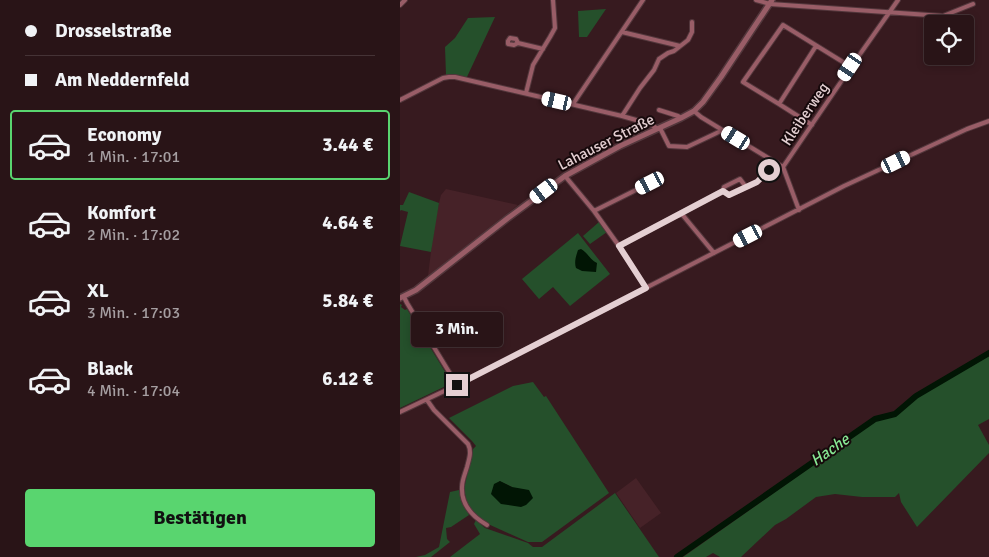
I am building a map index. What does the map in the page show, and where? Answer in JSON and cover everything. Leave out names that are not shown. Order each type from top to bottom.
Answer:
[{"type":"street","points":[[400,5],[405,0]]},
{"type":"street","points":[[526,93],[532,68],[555,28],[553,0]]},
{"type":"street","points":[[573,104],[643,0]]},
{"type":"street","points":[[756,0],[943,16],[974,4]]},
{"type":"street","points":[[817,6],[818,0]]},
{"type":"street","name":"Kleiberweg","points":[[783,167],[850,67],[898,0]]},
{"type":"street","name":"Lahauser Straße","points":[[402,298],[416,290],[565,176],[620,146],[681,118],[694,110],[703,102],[721,77],[771,2]]},
{"type":"street","points":[[622,116],[654,70],[659,59],[674,51],[688,40],[692,32],[692,22]]},
{"type":"street","points":[[812,125],[743,82],[782,24],[850,67]]},
{"type":"street","points":[[622,32],[680,46]]},
{"type":"street","points":[[518,43],[543,49]]},
{"type":"street","points":[[779,104],[816,46]]},
{"type":"street","points":[[400,100],[448,77],[526,93],[650,124],[659,128],[669,146],[687,147],[723,130]]},
{"type":"street","points":[[659,110],[681,118]]},
{"type":"street","points":[[694,110],[701,117],[783,167],[799,210]]},
{"type":"street","points":[[400,412],[457,385],[844,186],[966,129],[989,121]]},
{"type":"street","points":[[723,191],[729,195],[757,182],[777,162]]},
{"type":"street","points":[[565,176],[594,211],[646,288]]},
{"type":"street","points":[[619,246],[723,191],[724,187],[740,179],[746,187]]},
{"type":"street","points":[[594,211],[650,183]]},
{"type":"street","points":[[682,213],[714,253]]},
{"type":"street","points":[[402,298],[407,303],[457,385]]},
{"type":"street","points":[[427,400],[434,410],[468,444],[470,456],[462,484],[463,497],[475,518],[487,525]]},
{"type":"shaded area","points":[[446,189],[518,205],[428,276],[434,227],[441,195]]},
{"type":"shaded area","points":[[581,249],[597,263],[596,272],[582,271],[576,268],[576,257],[578,250]]},
{"type":"shaded area","points":[[636,478],[661,513],[640,528],[616,493]]},
{"type":"shaded area","points":[[500,481],[512,487],[529,490],[533,498],[521,507],[501,504],[491,494],[494,484]]},
{"type":"green space","points":[[606,9],[587,37],[579,37],[578,11]]},
{"type":"green space","points":[[495,17],[466,79],[446,75],[445,47],[455,38],[468,18]]},
{"type":"green space","points":[[409,192],[439,203],[431,252],[400,246],[408,212],[400,211],[400,205],[403,205]]},
{"type":"green space","points":[[599,222],[607,232],[590,244],[583,236]]},
{"type":"green space","points":[[578,233],[610,274],[570,306],[553,287],[539,299],[522,279]]},
{"type":"green space","points":[[400,304],[405,310],[407,309],[450,380],[450,384],[400,408]]},
{"type":"green space","points":[[989,356],[989,419],[978,425],[989,445],[989,453],[917,527],[901,502],[899,493],[895,497],[862,497],[835,494],[816,497],[775,525],[741,557],[720,557],[713,553],[706,557],[683,557],[876,421],[896,416],[917,397]]},
{"type":"green space","points":[[533,382],[544,397],[546,396],[609,493],[542,542],[528,542],[488,524],[472,512],[467,503],[464,489],[473,449],[476,446],[449,418],[513,386]],"holes":[[[499,481],[512,487],[509,504],[501,504]]]},
{"type":"green space","points":[[459,490],[469,515],[451,527],[446,528],[447,539],[450,542],[431,557],[416,557],[425,555],[439,547],[450,492]]},
{"type":"green space","points":[[615,493],[659,557],[450,557],[480,534],[474,524],[476,520],[485,528],[528,543],[533,547],[542,547]]},
{"type":"waterway","name":"Hache","points":[[677,557],[875,419],[895,414],[916,396],[989,353]]},
{"type":"route","points":[[457,385],[646,288],[619,246],[723,191],[729,195],[757,182],[769,170]]}]
